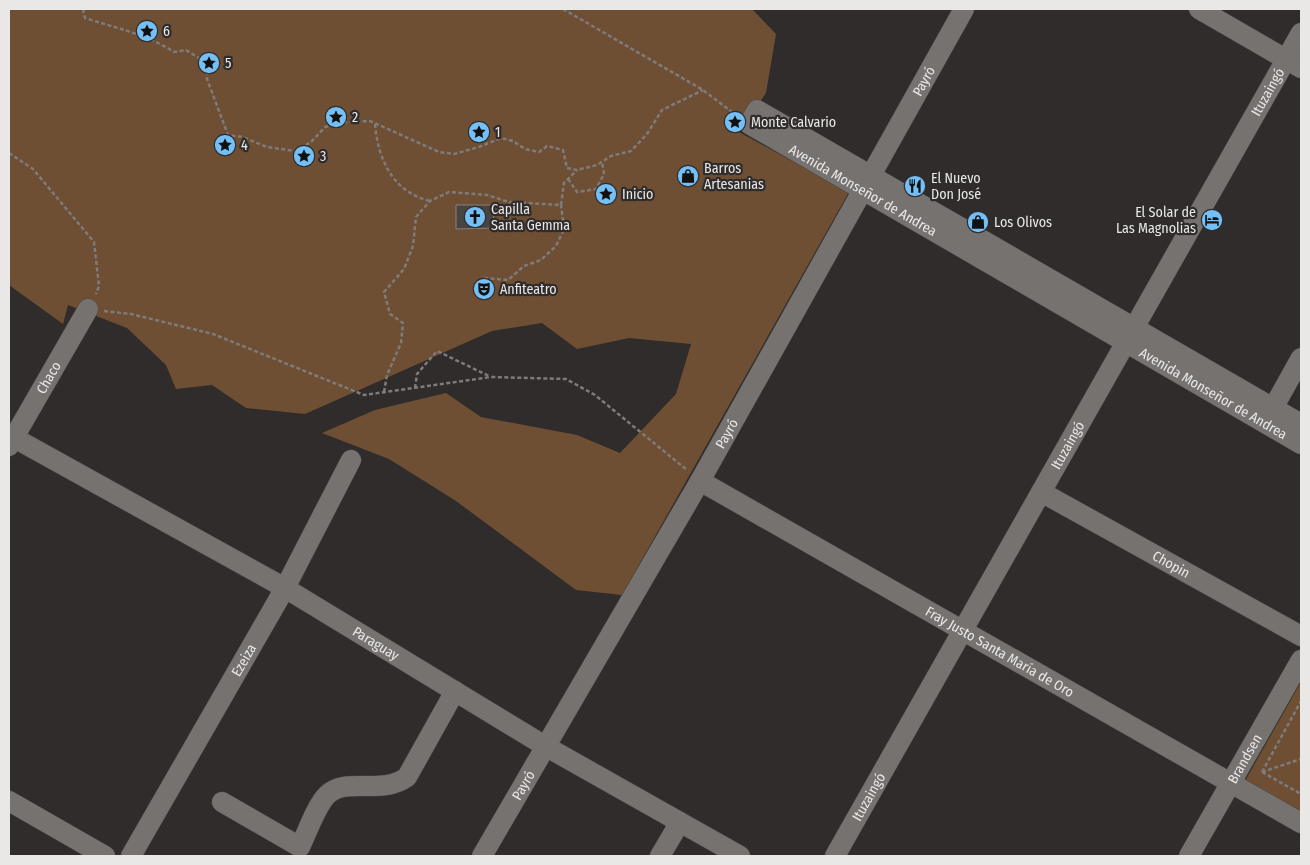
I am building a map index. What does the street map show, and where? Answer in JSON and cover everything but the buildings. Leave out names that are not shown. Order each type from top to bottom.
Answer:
[{"type":"street","name":"Payró","points":[[482,856],[700,481],[964,9]]},
{"type":"street","points":[[1199,9],[1294,64]]},
{"type":"street","name":"Ituzaingó","points":[[835,856],[1129,335],[1294,64],[1301,33]]},
{"type":"street","name":"Avenida Monseñor de Andrea","points":[[749,124],[757,110],[866,183],[1129,335],[1301,444]]},
{"type":"street","name":"Chaco","points":[[10,440],[88,309]]},
{"type":"street","name":"Avenida Monseñor de Andrea","points":[[1129,335],[1301,424]]},
{"type":"street","points":[[1273,408],[1301,358]]},
{"type":"street","name":"Paraguay","points":[[10,440],[285,588],[545,746],[740,856]]},
{"type":"street","name":"Ezeiza","points":[[131,856],[285,588],[351,460]]},
{"type":"street","name":"Fray Justo Santa María de Oro","points":[[700,481],[962,632],[1301,823]]},
{"type":"street","name":"Chopin","points":[[1041,492],[1301,636]]},
{"type":"street","name":"Brandsen","points":[[1189,856],[1301,660]]},
{"type":"street","points":[[222,802],[300,848],[326,796],[341,786],[386,787],[398,784],[407,777],[455,691]]},
{"type":"street","points":[[9,801],[105,856]]},
{"type":"street","points":[[660,856],[680,822]]},
{"type":"path","points":[[83,9],[85,18],[122,31],[133,31],[156,41],[174,52],[186,50],[207,63],[207,79],[228,135],[243,137],[267,147],[294,151],[311,142],[325,127],[347,122],[370,121],[439,152],[454,154],[479,148],[501,138],[513,141],[525,149],[539,152],[547,146],[563,150],[567,168],[577,170]]},
{"type":"path","points":[[562,9],[703,90],[749,124]]},
{"type":"path","points":[[484,278],[508,280],[524,266],[541,260],[551,250],[564,229],[561,205],[564,183],[577,170],[602,162],[611,156],[630,151],[648,134],[662,110],[703,90]]},
{"type":"path","points":[[374,123],[381,154],[391,176],[415,198],[430,202]]},
{"type":"path","points":[[9,153],[33,169],[94,242],[99,286],[88,309],[131,314],[214,334],[364,395],[491,377],[566,380],[595,396],[700,481]]},
{"type":"path","points":[[568,179],[577,192],[596,189],[604,174],[602,162]]},
{"type":"path","points":[[384,392],[387,376],[401,343],[403,324],[390,314],[384,292],[404,269],[413,246],[416,217],[430,202],[448,192],[488,195],[509,202],[561,205]]},
{"type":"path","points":[[415,388],[418,374],[438,351],[491,377]]},
{"type":"path","points":[[1262,772],[1301,701]]},
{"type":"path","points":[[1262,772],[1301,759]]},
{"type":"path","points":[[1262,772],[1301,794]]},
{"type":"shaded area","points":[[9,9],[752,9],[776,34],[766,93],[739,132],[849,192],[622,595],[576,590],[456,501],[389,459],[322,433],[375,410],[446,393],[481,417],[577,435],[620,453],[676,394],[691,344],[629,338],[577,349],[542,323],[492,331],[305,414],[246,408],[212,385],[176,389],[166,365],[127,328],[68,305],[63,324],[9,285]]},
{"type":"shaded area","points":[[1301,682],[1301,812],[1245,781]]},
{"type":"place","name":"6","points":[[147,31]]},
{"type":"place","name":"5","points":[[209,63]]},
{"type":"place","name":"2","points":[[336,117]]},
{"type":"place","name":"Monte Calvario","points":[[735,122]]},
{"type":"place","name":"1","points":[[479,132]]},
{"type":"place","name":"4","points":[[225,145]]},
{"type":"place","name":"3","points":[[304,156]]},
{"type":"place","name":"Barros Artesanias","points":[[688,176]]},
{"type":"place","name":"El Nuevo Don José","points":[[915,186]]},
{"type":"place","name":"Inicio","points":[[606,194]]},
{"type":"place","name":"Capilla Santa Gemma","points":[[475,217]]},
{"type":"place","name":"El Solar de Las Magnolias","points":[[1212,220]]},
{"type":"place","name":"Los Olivos","points":[[978,222]]},
{"type":"place","name":"Anfiteatro","points":[[484,289]]}]
